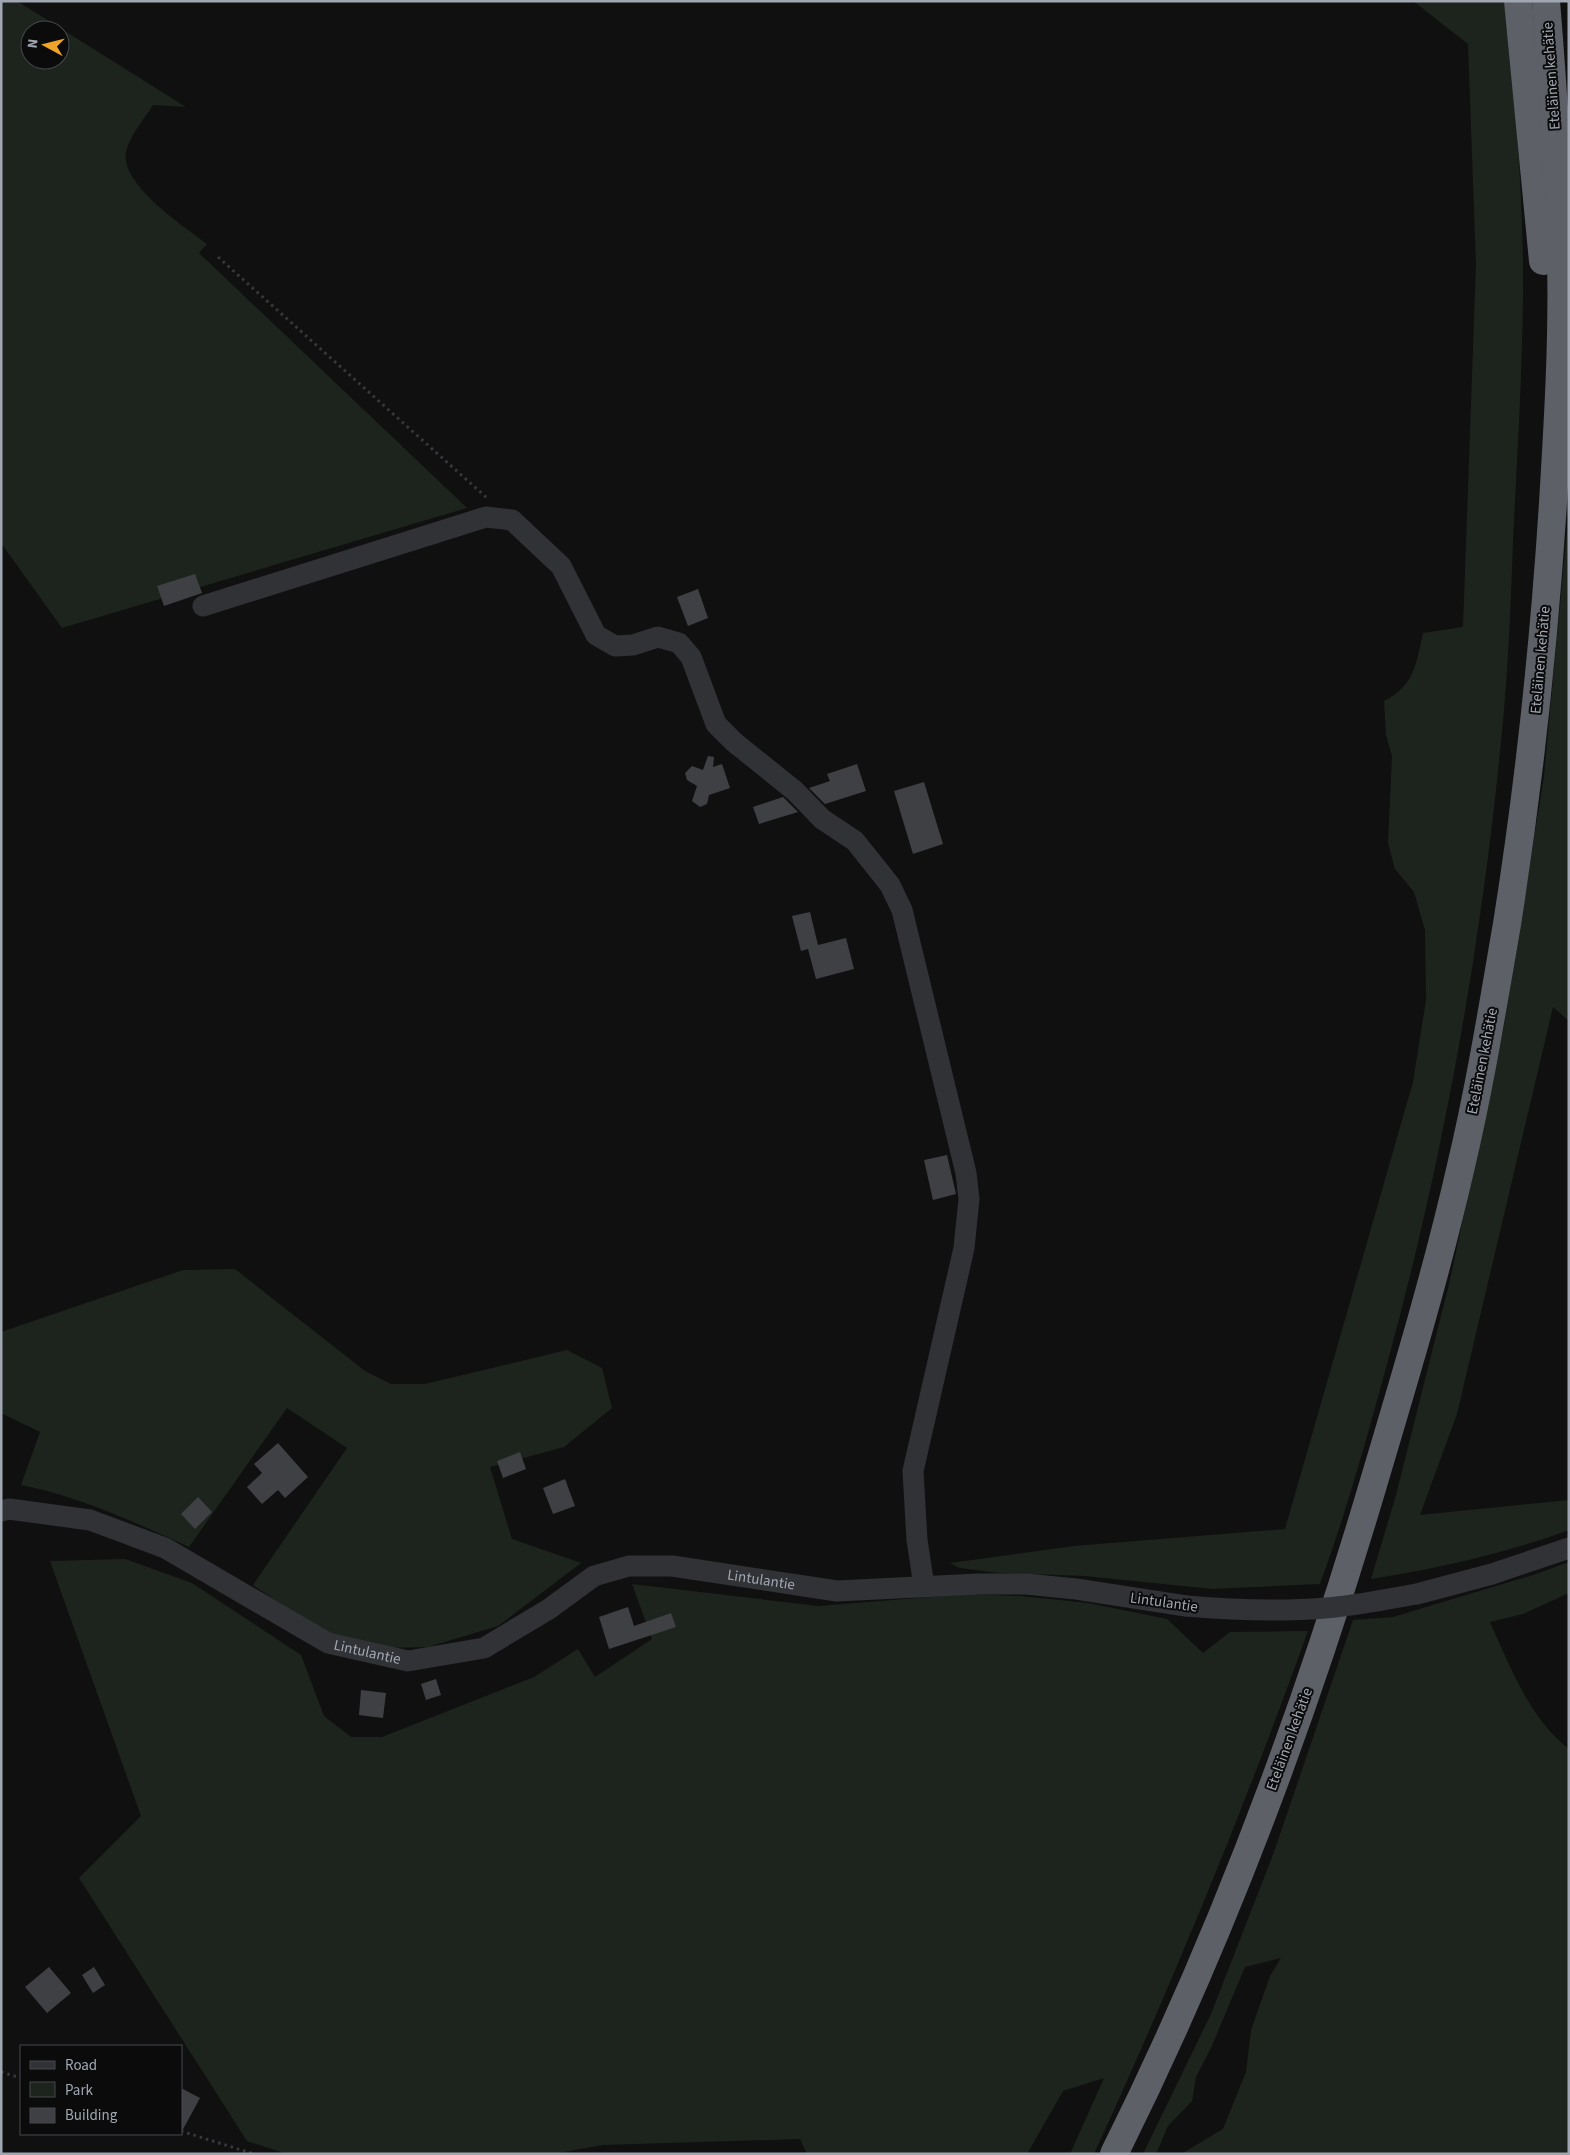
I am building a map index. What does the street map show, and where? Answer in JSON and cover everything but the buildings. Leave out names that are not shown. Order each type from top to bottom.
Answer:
[{"type":"highway","points":[[1518,1],[1552,260]]},
{"type":"highway","name":"Eteläinen kehätie","points":[[1530,1],[1552,260]]},
{"type":"highway","name":"Eteläinen kehätie","points":[[1114,2154],[1196,1976],[1258,1823],[1301,1708],[1351,1558],[1424,1308],[1461,1166],[1476,1092],[1494,1002],[1527,788],[1550,549],[1558,423],[1552,260],[1554,92],[1546,1]]},
{"type":"highway","points":[[1552,260],[1564,99],[1557,1]]},
{"type":"street","points":[[203,606],[486,517],[512,520],[561,566],[596,635],[615,646],[633,645],[658,637],[679,643],[691,658],[716,724],[734,742],[795,791],[822,819],[855,841],[890,885],[902,910],[966,1173],[969,1198],[964,1248],[913,1471],[918,1540],[924,1586]]},
{"type":"street","name":"Lintulantie","points":[[1,1511],[9,1509],[90,1520],[155,1544],[328,1643],[408,1661],[484,1648],[549,1610],[594,1576],[628,1566],[672,1566],[837,1591],[924,1586],[1026,1584],[1076,1589],[1186,1606],[1230,1610],[1298,1610],[1327,1608],[1417,1594],[1492,1574],[1569,1548]]},
{"type":"path","points":[[218,258],[512,520]]},
{"type":"path","points":[[1,2072],[20,2078]]},
{"type":"path","points":[[182,2131],[254,2154]]},
{"type":"green space","points":[[1,1],[17,1],[47,20],[20,20],[20,70],[70,70],[70,34],[186,107],[153,105],[135,131],[127,148],[126,161],[131,175],[141,189],[168,215],[207,244],[199,253],[467,508],[62,628],[1,543]]},
{"type":"green space","points":[[1413,1],[1506,1],[1516,113],[1520,187],[1523,262],[1522,360],[1506,689],[1496,793],[1473,960],[1460,1042],[1427,1206],[1363,1450],[1320,1584],[1212,1589],[1085,1576],[999,1573],[960,1568],[950,1563],[1074,1546],[1285,1529],[1413,1082],[1426,1000],[1425,930],[1414,892],[1395,869],[1388,843],[1392,756],[1386,735],[1384,701],[1394,695],[1408,681],[1416,664],[1423,633],[1463,627],[1476,265],[1468,44]]},
{"type":"green space","points":[[1569,509],[1569,1021],[1553,1007],[1457,1414],[1420,1515],[1569,1500],[1569,1530],[1545,1539],[1471,1559],[1371,1579],[1396,1495],[1450,1280],[1504,1026],[1544,776]]},
{"type":"green space","points":[[235,1269],[365,1371],[391,1384],[425,1384],[567,1350],[602,1368],[612,1408],[564,1447],[490,1467],[512,1539],[581,1563],[498,1626],[428,1647],[382,1648],[324,1633],[253,1585],[347,1448],[287,1408],[189,1547],[86,1503],[21,1485],[40,1432],[1,1413],[1,1332],[183,1270]]},
{"type":"green space","points":[[125,1559],[192,1583],[301,1655],[324,1716],[351,1737],[382,1737],[534,1677],[578,1649],[595,1677],[652,1639],[632,1584],[818,1606],[968,1594],[1021,1596],[1088,1603],[1167,1619],[1203,1653],[1230,1632],[1308,1631],[1259,1764],[1207,1895],[1152,2025],[1094,2154],[1070,2154],[1104,2078],[1063,2091],[1027,2154],[807,2154],[800,2139],[603,2145],[552,2154],[287,2154],[247,2141],[79,1878],[141,1816],[50,1561]]},
{"type":"green space","points":[[1569,1562],[1569,1593],[1523,1614],[1490,1622],[1513,1673],[1532,1707],[1555,1736],[1569,1749],[1569,2154],[1181,2154],[1223,2129],[1246,2072],[1251,2030],[1270,1976],[1281,1958],[1245,1967],[1211,2048],[1196,2077],[1192,2101],[1168,2126],[1156,2154],[1143,2154],[1211,2014],[1274,1852],[1353,1620],[1393,1617],[1533,1575]]}]
